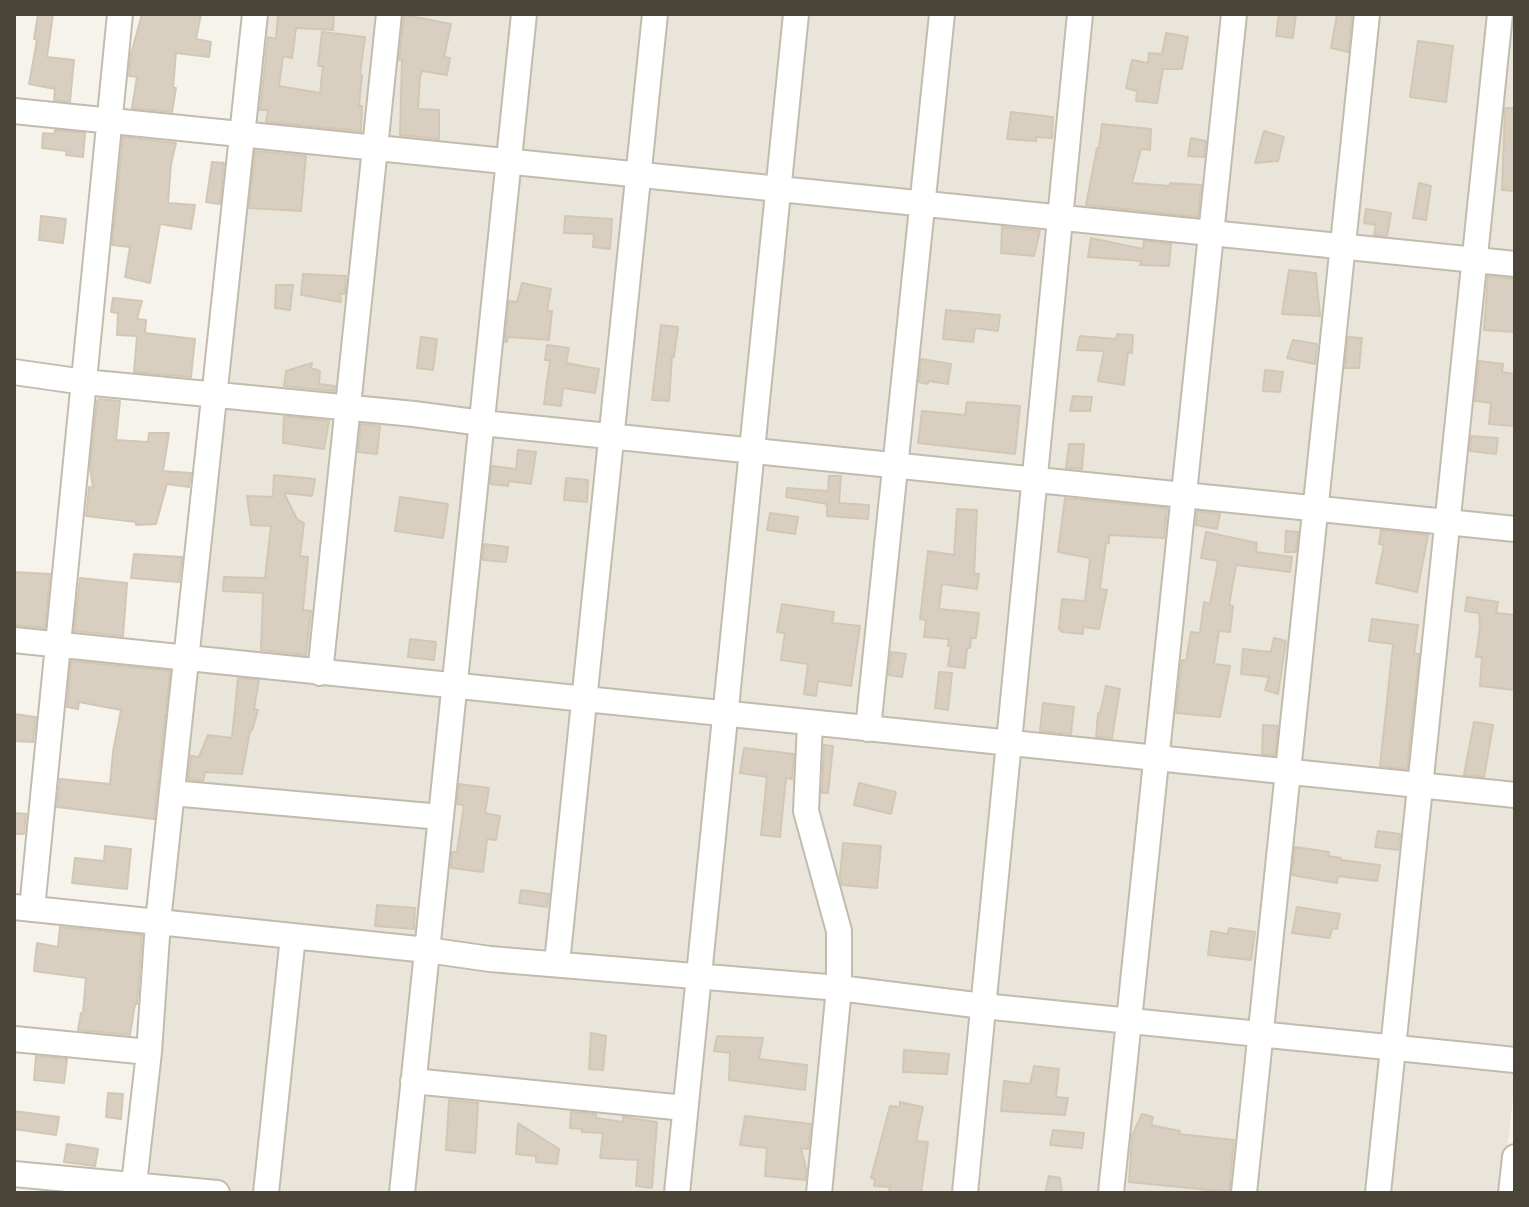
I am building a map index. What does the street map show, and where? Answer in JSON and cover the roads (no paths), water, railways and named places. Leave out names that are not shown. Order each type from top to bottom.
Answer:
[{"type":"street","points":[[120,14],[58,646],[23,908],[490,959],[839,988],[983,1006],[1515,1060]]},
{"type":"street","points":[[134,1189],[149,1052],[158,922],[255,14]]},
{"type":"street","points":[[320,673],[389,14]]},
{"type":"street","points":[[402,1193],[524,14]]},
{"type":"street","points":[[557,963],[655,14]]},
{"type":"street","points":[[677,1193],[796,14]]},
{"type":"street","points":[[868,729],[942,14]]},
{"type":"street","points":[[965,1193],[1080,14]]},
{"type":"street","points":[[1111,1193],[1234,14]]},
{"type":"street","points":[[1244,1193],[1367,14]]},
{"type":"street","points":[[1378,1193],[1500,14]]},
{"type":"street","points":[[14,111],[1515,264]]},
{"type":"street","points":[[14,372],[214,396],[414,414],[1515,529]]},
{"type":"street","points":[[14,640],[1515,795]]},
{"type":"street","points":[[810,723],[806,811],[838,922],[839,988],[819,1193]]},
{"type":"street","points":[[172,793],[441,817]]},
{"type":"street","points":[[266,1193],[293,936]]},
{"type":"street","points":[[14,1039],[149,1052]]},
{"type":"street","points":[[413,1081],[685,1108]]},
{"type":"street","points":[[1511,1193],[1515,1157]]},
{"type":"street","points":[[14,1174],[134,1189],[217,1193]]}]
